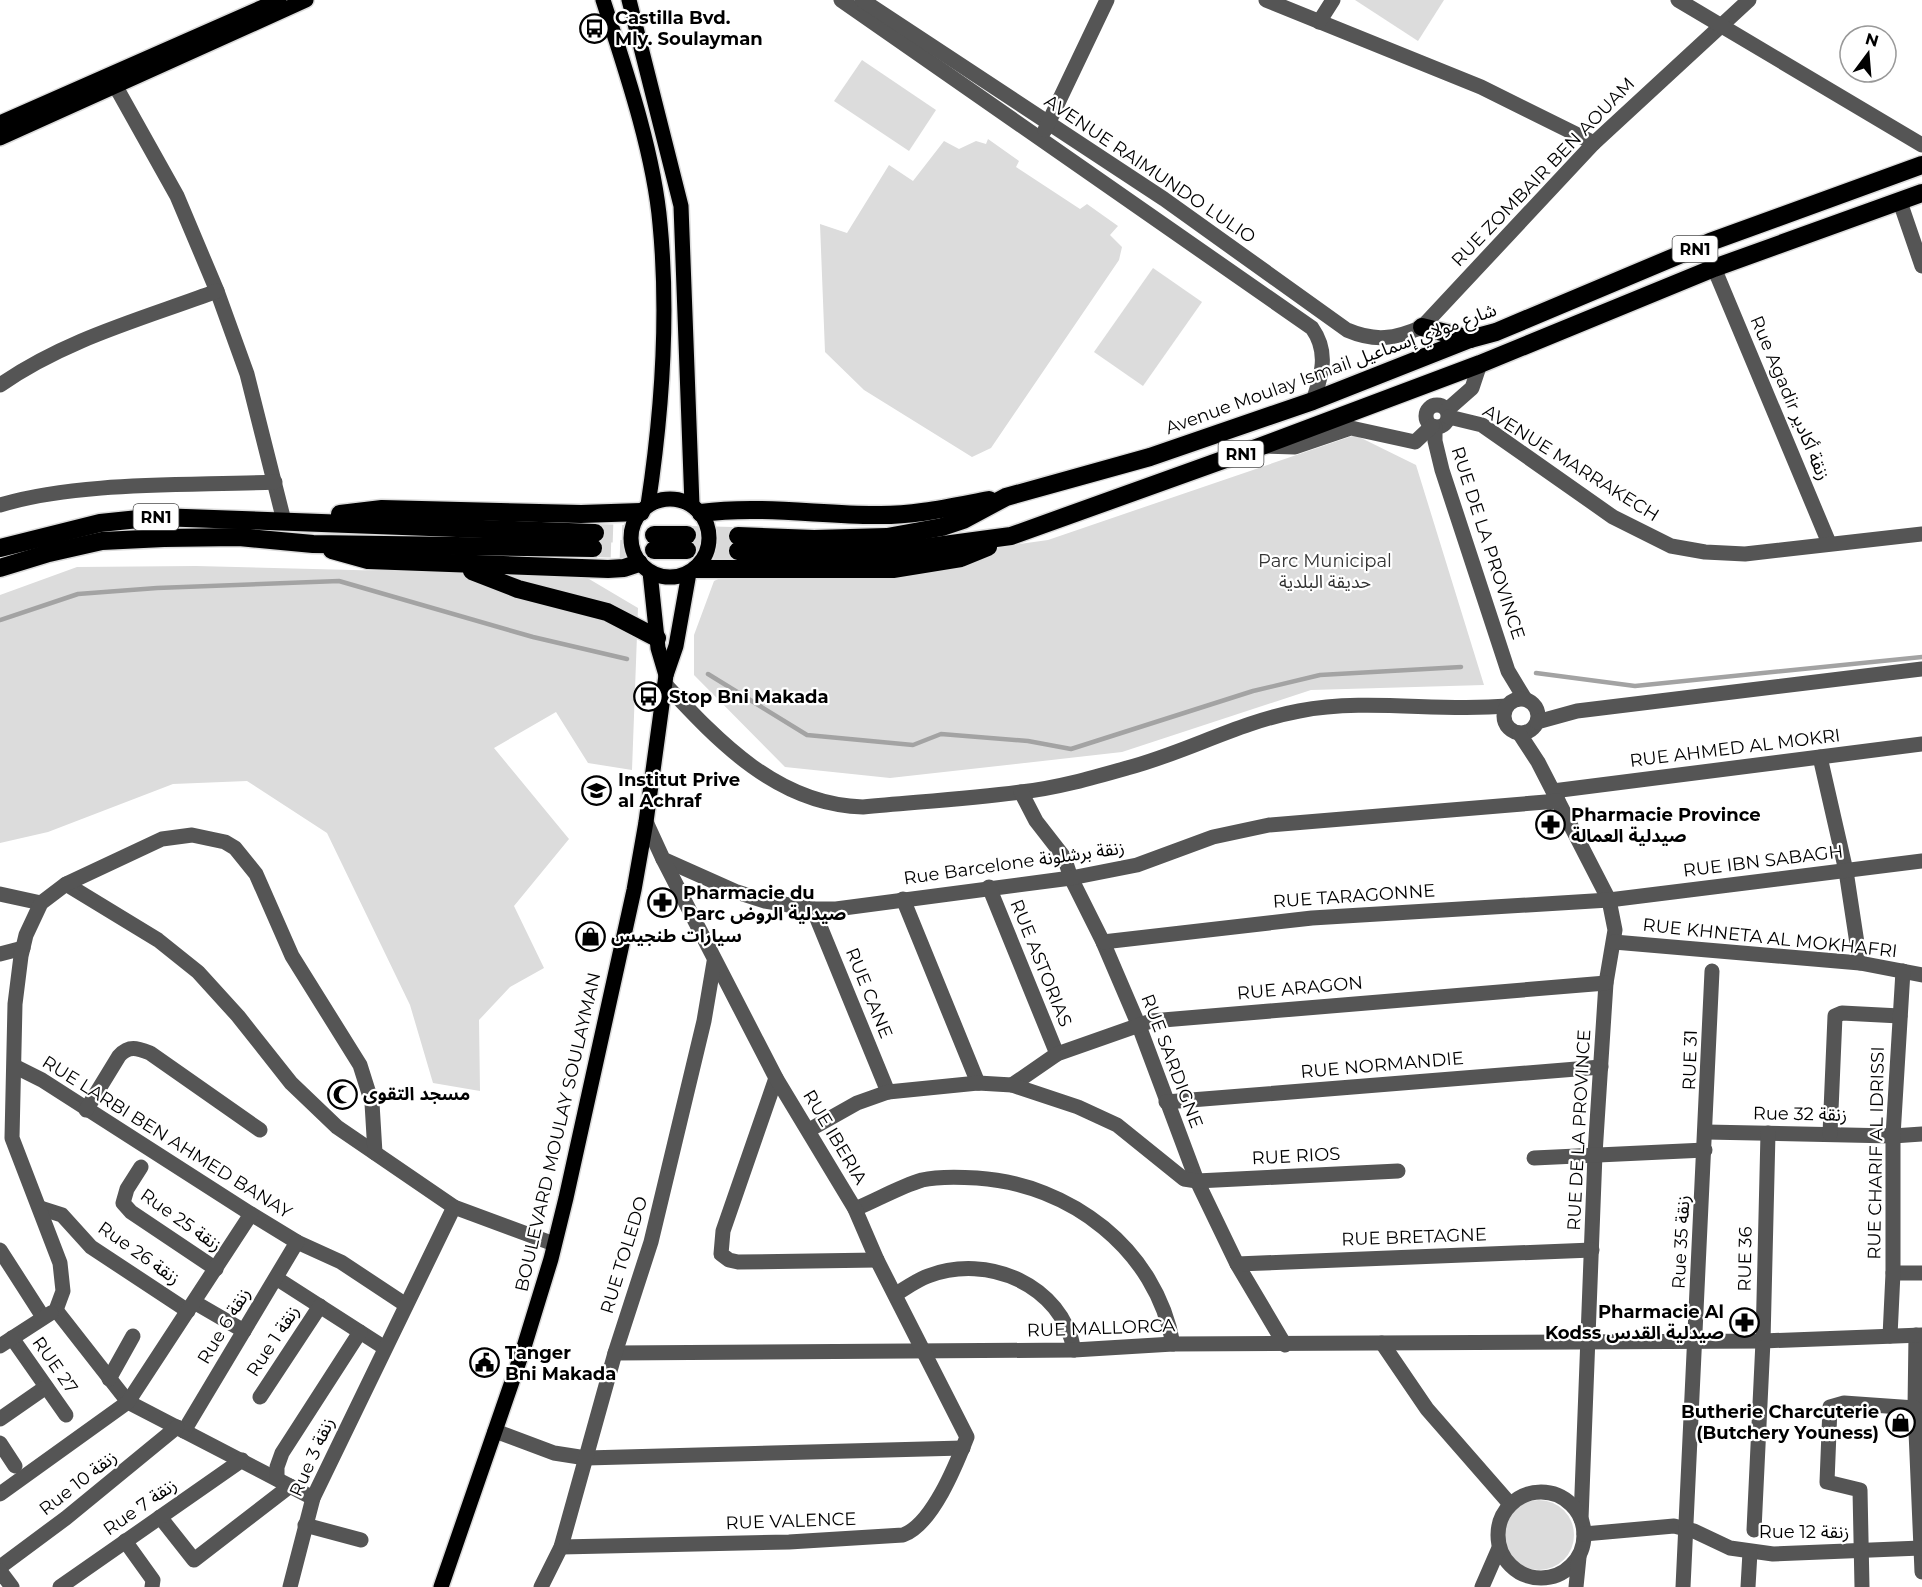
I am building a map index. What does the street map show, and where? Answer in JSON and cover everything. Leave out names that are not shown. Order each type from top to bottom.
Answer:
[{"type":"highway","name":"Avenue Moulay Ismail شارع مولاي إسماعيل","points":[[1922,165],[1710,242],[1496,332],[1470,339],[1313,400],[1150,457],[1006,497],[963,520],[906,535],[738,543],[783,555],[857,556],[1000,539],[1262,446],[1480,364],[1714,268],[1922,194]]},
{"type":"highway","points":[[1422,327],[1470,339]]},
{"type":"highway","points":[[697,509],[878,515],[911,513],[1006,497]]},
{"type":"highway","points":[[316,522],[346,512],[382,509],[581,514],[644,508]]},
{"type":"highway","name":"RN1","points":[[0,548],[100,523],[158,517],[316,522],[594,540],[313,544],[239,537],[102,541],[49,553],[0,568]]},
{"type":"highway","points":[[692,571],[893,569],[961,558],[1000,539]]},
{"type":"highway","points":[[654,542],[687,542]]},
{"type":"highway","points":[[313,544],[368,560],[456,565],[645,568]]},
{"type":"highway","points":[[456,565],[518,589],[606,612],[657,638]]},
{"type":"main road","points":[[0,138],[116,87],[135,71],[279,0]]},
{"type":"main road","points":[[0,123],[135,71],[306,0]]},
{"type":"main road","points":[[603,0],[626,70],[660,223],[661,395],[644,508]]},
{"type":"main road","points":[[629,0],[681,206],[697,509],[710,532],[708,552],[692,571],[670,578],[645,568],[631,542],[634,521],[644,508],[662,499],[678,499],[697,509]]},
{"type":"main road","name":"BOULEVARD MOULAY SOULAYMAN","points":[[645,568],[666,680]]},
{"type":"main road","name":"BOULEVARD MOULAY SOULAYMAN","points":[[441,1587],[495,1431],[554,1244],[630,908],[646,822],[666,680],[676,646],[692,571]]},
{"type":"street","name":"AVENUE RAIMUNDO LULIO","points":[[841,0],[1041,137],[1312,328],[1319,338],[1324,353],[1321,377],[1313,400]]},
{"type":"street","name":"AVENUE RAIMUNDO LULIO","points":[[862,0],[1164,199],[1347,330],[1371,339],[1384,339],[1422,327]]},
{"type":"street","points":[[1041,137],[1107,0]]},
{"type":"street","points":[[1266,0],[1481,87],[1594,143]]},
{"type":"street","points":[[1319,22],[1333,0]]},
{"type":"street","points":[[1678,0],[1922,145]]},
{"type":"street","name":"RUE ZOMBAIR BEN AOUAM","points":[[1422,327],[1594,143],[1719,25],[1749,0]]},
{"type":"street","points":[[116,87],[177,196],[217,291],[247,374],[284,521]]},
{"type":"street","points":[[1900,202],[1922,266]]},
{"type":"street","name":"Rue Agadir زنقة أكادير","points":[[1714,268],[1829,543]]},
{"type":"street","points":[[0,385],[44,357],[77,341],[217,291]]},
{"type":"street","points":[[1407,442],[1423,437],[1434,426],[1443,426],[1448,414],[1472,388],[1480,364]]},
{"type":"street","points":[[1434,426],[1426,417],[1431,406],[1442,405],[1448,414]]},
{"type":"street","name":"AVENUE MARRAKECH","points":[[1448,414],[1482,426],[1613,517],[1671,546],[1705,552],[1745,554],[1922,534]]},
{"type":"street","name":"RUE DE LA PROVINCE","points":[[1434,426],[1441,467],[1508,670],[1516,707],[1510,729],[1519,733],[1538,762],[1609,900],[1615,920],[1614,942],[1606,983],[1595,1154],[1583,1526]]},
{"type":"street","points":[[1262,446],[1295,447],[1351,428],[1375,432],[1407,442],[1441,467]]},
{"type":"street","points":[[0,505],[26,497],[78,491],[275,482]]},
{"type":"street","points":[[666,680],[751,766],[766,778],[813,800],[837,806],[863,807],[1021,792],[1071,783],[1167,757],[1224,733],[1299,711],[1382,705],[1466,710],[1516,707],[1577,711],[1922,669]]},
{"type":"street","name":"RUE DE LA PROVINCE","points":[[1516,707],[1536,725],[1538,762]]},
{"type":"street","points":[[1519,733],[1577,711]]},
{"type":"street","name":"RUE AHMED AL MOKRI","points":[[1555,796],[1922,744]]},
{"type":"street","points":[[1820,757],[1846,871],[1860,963]]},
{"type":"street","name":"RUE SARDIGNE","points":[[1021,792],[1036,821],[1065,857],[1071,878],[1103,942],[1139,1026],[1197,1181],[1237,1264],[1285,1345]]},
{"type":"street","name":"Rue Barcelone زنقة برشلونة","points":[[663,859],[737,892],[765,901],[813,909],[856,907],[989,887],[1071,878],[1137,865],[1213,837],[1269,825],[1555,796]]},
{"type":"street","points":[[646,822],[663,859]]},
{"type":"street","points":[[6,1342],[50,1314],[63,1291],[63,1277],[40,1208],[6,1138],[15,1066],[16,977],[23,948],[41,903],[66,884],[162,839],[177,836],[212,837],[235,848],[256,874],[292,956],[360,1065],[372,1103],[375,1153]]},
{"type":"street","name":"RUE IBERIA","points":[[663,859],[714,962],[776,1078],[855,1209],[877,1260],[926,1352],[965,1442]]},
{"type":"street","name":"RUE IBN SABAGH","points":[[1609,900],[1922,861]]},
{"type":"street","points":[[66,884],[158,940],[198,972],[238,1016],[307,1100],[337,1127],[454,1207],[554,1244]]},
{"type":"street","name":"RUE ASTORIAS","points":[[989,887],[1057,1053]]},
{"type":"street","points":[[0,894],[41,903]]},
{"type":"street","points":[[903,899],[978,1083]]},
{"type":"street","name":"RUE TARAGONNE","points":[[1103,942],[1312,918],[1609,900]]},
{"type":"street","name":"RUE CANE","points":[[813,909],[888,1092]]},
{"type":"street","name":"RUE KHNETA AL MOKHAFRI","points":[[1614,942],[1860,963],[1922,975]]},
{"type":"street","points":[[0,954],[23,948]]},
{"type":"street","name":"RUE TOLEDO","points":[[541,1587],[561,1547],[615,1353],[651,1242],[704,1021],[714,962]]},
{"type":"street","name":"RUE 31","points":[[1706,1150],[1712,971]]},
{"type":"street","name":"RUE CHARIF AL IDRISSI","points":[[1890,1336],[1893,1273],[1893,1137],[1903,971]]},
{"type":"street","name":"RUE ARAGON","points":[[1012,1085],[1057,1053],[1151,1022],[1186,1017],[1606,983]]},
{"type":"street","points":[[1830,1134],[1835,1016],[1842,1013],[1900,1016]]},
{"type":"street","points":[[86,1110],[119,1056],[132,1047],[150,1053],[260,1130]]},
{"type":"street","name":"RUE LARBI BEN AHMED BANAY","points":[[15,1066],[42,1080],[251,1214],[297,1242],[341,1262],[406,1305]]},
{"type":"street","name":"RUE NORMANDIE","points":[[1166,1102],[1601,1067]]},
{"type":"street","points":[[776,1078],[723,1231],[721,1254],[729,1260],[738,1262],[877,1260]]},
{"type":"street","points":[[809,1130],[857,1103],[888,1092],[978,1083],[1012,1085],[1078,1107],[1117,1125],[1184,1179],[1197,1181]]},
{"type":"street","name":"Rue 32 زنقة","points":[[1706,1132],[1893,1137],[1922,1134]]},
{"type":"street","name":"RUE 36","points":[[1754,1530],[1763,1341],[1768,1133]]},
{"type":"street","points":[[1534,1158],[1706,1150]]},
{"type":"street","name":"Rue 35 زنقة","points":[[1683,1587],[1706,1150]]},
{"type":"street","name":"Rue 25 زنقة","points":[[141,1167],[127,1189],[123,1203],[130,1212],[216,1269]]},
{"type":"street","name":"RUE RIOS","points":[[1197,1181],[1398,1171]]},
{"type":"street","points":[[855,1209],[923,1180],[963,1178],[1010,1182],[1069,1202],[1105,1227],[1142,1270],[1159,1300],[1173,1344]]},
{"type":"street","name":"Rue 3 زنقة","points":[[290,1587],[304,1525],[313,1498],[454,1207]]},
{"type":"street","name":"Rue 26 زنقة","points":[[40,1208],[62,1215],[91,1247],[191,1306],[244,1331]]},
{"type":"street","points":[[0,1494],[128,1402],[251,1214]]},
{"type":"street","name":"Rue 6 زنقة","points":[[181,1429],[244,1331],[297,1242]]},
{"type":"street","points":[[0,1250],[50,1314],[128,1402],[313,1498]]},
{"type":"street","name":"RUE BRETAGNE","points":[[1237,1264],[1592,1250]]},
{"type":"street","points":[[896,1294],[928,1276],[945,1271],[973,1270],[1001,1273],[1025,1281],[1043,1294],[1061,1314],[1074,1350]]},
{"type":"street","points":[[1893,1273],[1922,1273]]},
{"type":"street","points":[[276,1278],[385,1348]]},
{"type":"street","name":"Rue 1 زنقة","points":[[260,1397],[320,1305]]},
{"type":"street","points":[[284,1482],[277,1467],[282,1453],[360,1332]]},
{"type":"street","points":[[1919,1335],[1915,1408],[1920,1478],[1922,1572]]},
{"type":"street","name":"RUE MALLORCA","points":[[615,1353],[1074,1350],[1173,1344],[1763,1341],[1919,1335]]},
{"type":"street","points":[[110,1379],[134,1336]]},
{"type":"street","name":"RUE 27","points":[[6,1342],[46,1387],[66,1414]]},
{"type":"street","points":[[1382,1343],[1427,1409],[1510,1504]]},
{"type":"street","points":[[0,1419],[46,1387]]},
{"type":"street","points":[[1862,1587],[1860,1490],[1827,1482],[1830,1407],[1844,1403],[1915,1408]]},
{"type":"street","name":"Rue 10 زنقة","points":[[0,1569],[181,1429]]},
{"type":"street","points":[[495,1431],[554,1453],[586,1458],[965,1442]]},
{"type":"street","name":"RUE VALENCE","points":[[561,1547],[789,1542],[903,1535],[915,1528],[934,1505],[965,1442]]},
{"type":"street","points":[[0,1443],[15,1466]]},
{"type":"street","name":"Rue 7 زنقة","points":[[60,1587],[242,1460]]},
{"type":"street","points":[[160,1517],[194,1560],[284,1482]]},
{"type":"street","points":[[1482,1587],[1499,1548],[1499,1525],[1510,1504],[1532,1493],[1556,1495],[1567,1500],[1583,1526],[1576,1587]]},
{"type":"street","points":[[304,1525],[361,1540]]},
{"type":"street","name":"Rue 12 زنقة","points":[[1583,1526],[1686,1528],[1730,1548],[1750,1552],[1921,1548]]},
{"type":"street","points":[[125,1541],[153,1580],[152,1587]]},
{"type":"street","points":[[1499,1548],[1513,1569],[1536,1579],[1561,1574],[1579,1557]]},
{"type":"street","points":[[1748,1587],[1750,1552]]},
{"type":"street","points":[[0,1569],[12,1587]]},
{"type":"green space","points":[[1355,0],[1444,0],[1418,41]]},
{"type":"green space","points":[[862,60],[936,110],[909,151],[834,101]]},
{"type":"green space","points":[[988,139],[1019,161],[1016,167],[1080,209],[1087,204],[1118,226],[1110,235],[1122,247],[1119,260],[991,448],[972,457],[864,390],[825,352],[820,224],[847,233],[889,165],[913,181],[944,141],[959,149],[976,141],[986,144]]},
{"type":"green space","points":[[1153,268],[1202,302],[1143,386],[1094,352]]},
{"type":"green space","name":"Parc Municipal حديقة البلدية","points":[[1355,435],[1416,465],[1484,685],[1311,690],[1122,752],[890,778],[785,767],[694,675],[694,635],[714,581],[740,569],[913,559],[1048,540]]},
{"type":"green space","points":[[196,566],[584,576],[638,608],[632,770],[588,763],[556,712],[494,748],[569,839],[514,906],[544,968],[510,987],[479,1020],[480,1091],[433,1083],[410,1005],[327,833],[247,781],[173,784],[48,832],[0,843],[0,595],[77,567]]},
{"type":"green space","points":[[1539,1500],[1558,1506],[1568,1516],[1574,1535],[1568,1554],[1558,1564],[1539,1570],[1520,1564],[1510,1554],[1504,1535],[1510,1516],[1520,1506]]},
{"type":"waterway","points":[[0,620],[78,594],[157,588],[339,581],[533,637],[627,659]]},
{"type":"waterway","points":[[1536,673],[1635,686],[1922,657]]},
{"type":"waterway","points":[[708,674],[807,735],[913,745],[941,734],[1028,741],[1071,749],[1253,691],[1320,675],[1461,667]]},
{"type":"tunnel","points":[[595,533],[654,535]]},
{"type":"tunnel","points":[[687,535],[738,536]]},
{"type":"tunnel","points":[[593,548],[654,550]]},
{"type":"tunnel","points":[[687,550],[738,551]]},
{"type":"place","name":"Castilla Bvd. Mly. Soulayman","points":[[594,28]]},
{"type":"place","name":"Stop Bni Makada","points":[[648,697]]},
{"type":"place","name":"Institut Prive al Achraf","points":[[597,790]]},
{"type":"place","name":"Pharmacie Province صيدلية العمالة","points":[[1550,825]]},
{"type":"place","name":"Pharmacie du Parc صيدلية الروض","points":[[662,903]]},
{"type":"place","name":"سيارات طنجيس","points":[[590,936]]},
{"type":"place","name":"مسجد التقوى","points":[[342,1094]]},
{"type":"place","name":"Pharmacie Al Kodss صيدلية القدس","points":[[1745,1322]]},
{"type":"place","name":"Tanger Bni Makada","points":[[484,1363]]},
{"type":"place","name":"Butherie Charcuterie (Butchery Youness)","points":[[1900,1422]]}]
